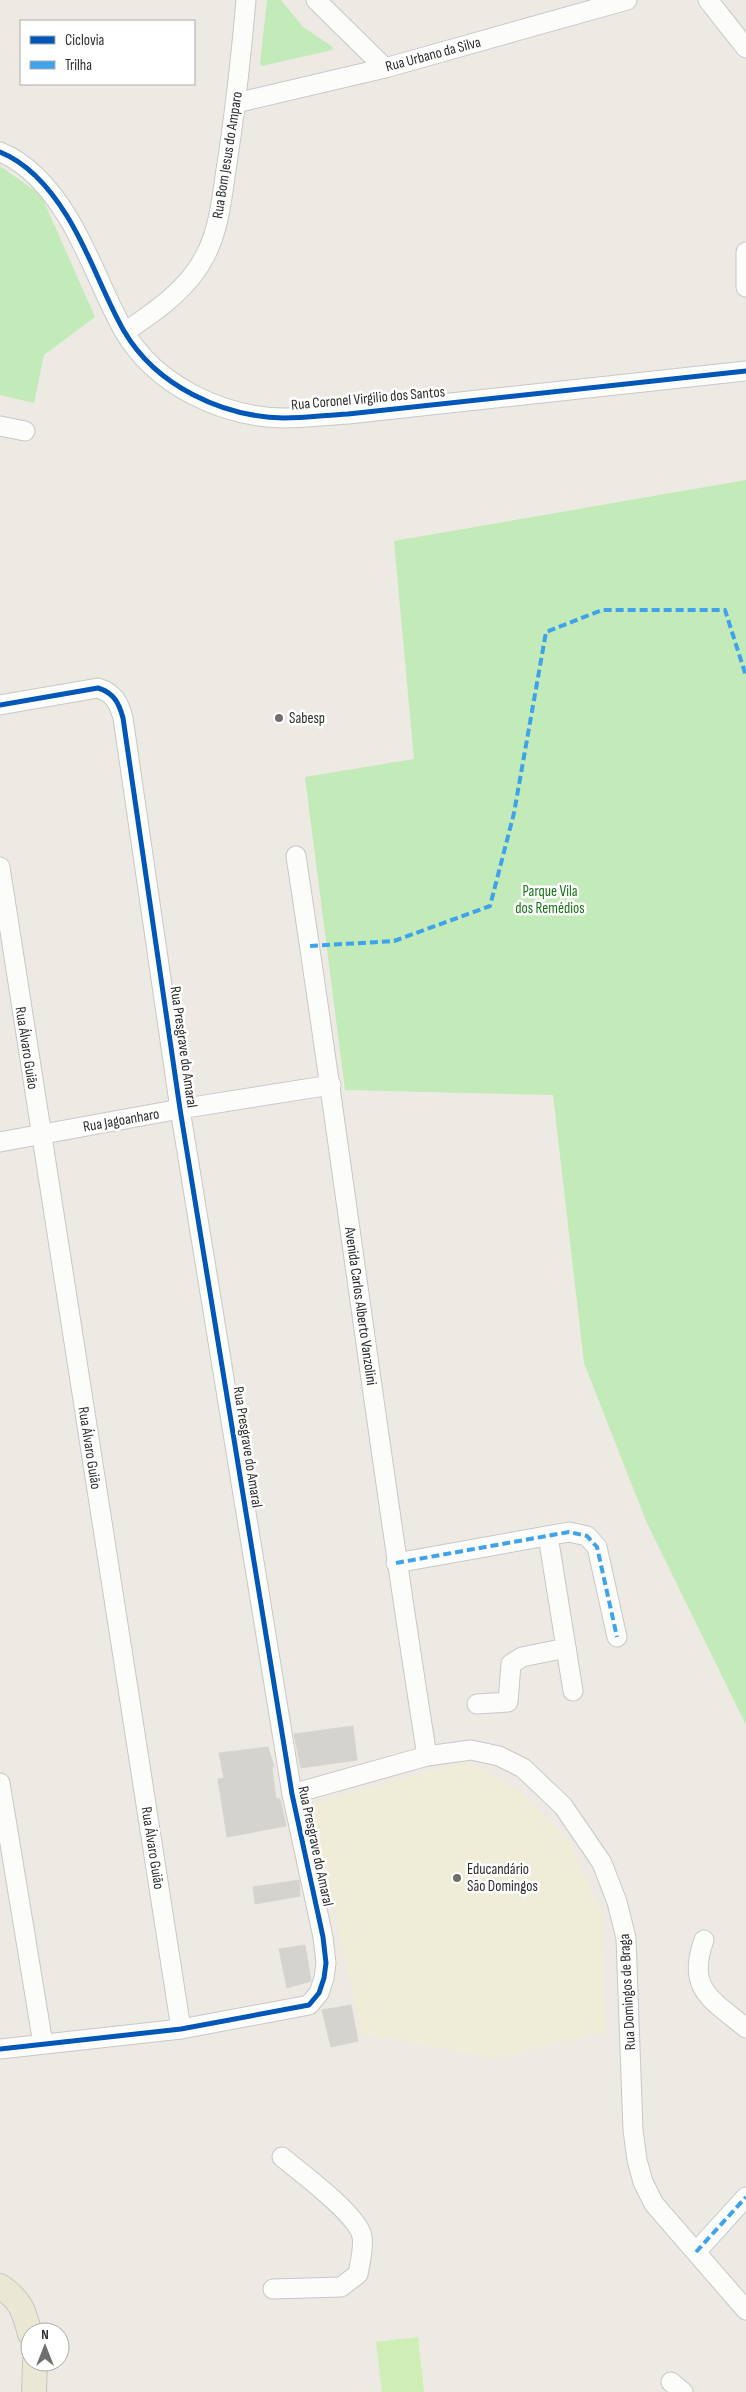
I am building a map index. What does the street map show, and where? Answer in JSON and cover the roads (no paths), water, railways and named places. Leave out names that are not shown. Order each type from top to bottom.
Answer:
[{"type":"main road","points":[[0,2286],[13,2295],[23,2309],[27,2322]]},
{"type":"main road","points":[[34,2392],[35,2372]]},
{"type":"street","name":"Rua Bom Jesus do Amparo","points":[[125,332],[162,306],[189,280],[207,254],[219,216],[236,103],[246,0]]},
{"type":"street","points":[[316,0],[385,68]]},
{"type":"street","name":"Rua Urbano da Silva","points":[[236,103],[385,68],[628,0]]},
{"type":"street","points":[[708,0],[746,48]]},
{"type":"street","name":"Rua Coronel Virgilio dos Santos","points":[[0,152],[30,171],[55,196],[78,233],[125,332],[157,370],[194,396],[231,411],[283,418],[348,414],[746,371]]},
{"type":"street","points":[[746,252],[746,287]]},
{"type":"street","points":[[746,365],[746,371]]},
{"type":"street","points":[[0,426],[25,431]]},
{"type":"street","name":"Rua Presgrave do Amaral","points":[[0,705],[88,688],[105,690],[119,704],[123,718],[180,1109],[292,1794],[323,1937],[326,1963],[319,1993],[309,2005],[181,2029],[0,2049]]},
{"type":"street","name":"Avenida Carlos Alberto Vanzolini","points":[[296,856],[331,1086],[396,1563],[427,1756]]},
{"type":"street","name":"Rua Álvaro Guião","points":[[0,867],[40,1135],[181,2029]]},
{"type":"street","name":"Rua Jagoanharo","points":[[0,1142],[180,1109],[331,1086]]},
{"type":"street","points":[[396,1563],[569,1532],[587,1536],[597,1547],[617,1638]]},
{"type":"street","points":[[548,1536],[573,1691]]},
{"type":"street","points":[[477,1704],[508,1702],[511,1664],[522,1657],[566,1648]]},
{"type":"street","name":"Rua Domingos de Braga","points":[[292,1794],[427,1756],[471,1750],[499,1756],[522,1768],[563,1806],[602,1863],[617,1902],[626,1938],[633,2130],[637,2160],[643,2182],[654,2204],[746,2310]]},
{"type":"street","points":[[0,1783],[43,2044]]},
{"type":"street","points":[[704,1940],[698,1958],[699,1980],[707,1995],[746,2028]]},
{"type":"street","points":[[273,2289],[341,2287],[358,2274],[361,2257],[362,2236],[355,2220],[282,2157]]},
{"type":"street","points":[[696,2252],[746,2197]]},
{"type":"place","name":"Sabesp","points":[[279,718]]},
{"type":"place","name":"Educandário São Domingos","points":[[457,1878]]},
{"type":"park label","name":"Parque Vila dos Remédios","points":[[550,900]]}]
